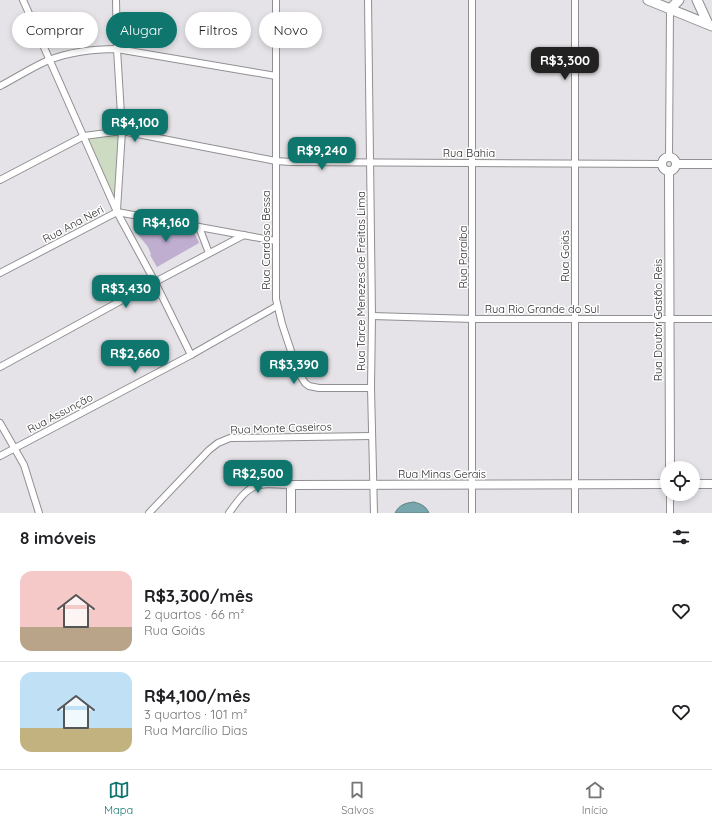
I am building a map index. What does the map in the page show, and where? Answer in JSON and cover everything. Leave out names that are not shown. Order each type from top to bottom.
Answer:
[{"type":"main road","points":[[648,0],[710,25]]},
{"type":"main road","points":[[670,9],[679,0]]},
{"type":"main road","points":[[696,0],[710,25]]},
{"type":"street","points":[[24,0],[117,212],[155,282],[191,355]]},
{"type":"street","points":[[116,0],[117,49],[122,131],[117,212]]},
{"type":"street","name":"Rua Cardoso Bessa","points":[[276,0],[277,306],[298,372],[305,383],[309,386],[320,388],[371,388]]},
{"type":"street","name":"Rua Tarce Menezes de Freitas Lima","points":[[368,0],[372,316],[371,388],[374,513]]},
{"type":"street","name":"Rua Paraíba","points":[[472,0],[472,513]]},
{"type":"street","name":"Rua Goiás","points":[[575,0],[575,513]]},
{"type":"street","points":[[670,9],[670,158]]},
{"type":"street","points":[[0,86],[50,60],[102,49],[117,49],[276,76]]},
{"type":"street","name":"Rua Bahia","points":[[84,136],[122,131],[276,161],[472,164],[663,164]]},
{"type":"street","points":[[0,180],[84,136]]},
{"type":"street","points":[[670,158],[664,161],[663,164],[666,170],[673,170],[676,164]]},
{"type":"street","points":[[670,158],[675,161],[676,164]]},
{"type":"street","points":[[676,164],[712,164]]},
{"type":"street","name":"Rua Doutor Gastão Reis","points":[[669,171],[670,461]]},
{"type":"street","name":"Rua Ana Neri","points":[[0,273],[117,212],[276,241]]},
{"type":"street","points":[[199,227],[209,253]]},
{"type":"street","points":[[0,367],[244,235]]},
{"type":"street","name":"Rua Assunção","points":[[0,456],[191,355],[277,306]]},
{"type":"street","name":"Rua Rio Grande do Sul","points":[[372,316],[473,319],[712,319]]},
{"type":"street","points":[[0,424],[24,465],[39,513]]},
{"type":"street","name":"Rua Monte Caseiros","points":[[149,513],[209,450],[218,443],[230,438],[372,436]]},
{"type":"street","name":"Rua Minas Gerais","points":[[229,513],[244,493],[256,485],[263,483],[291,485],[374,486],[472,484],[660,484]]},
{"type":"street","points":[[700,484],[712,484]]},
{"type":"street","points":[[290,513],[291,485]]},
{"type":"street","points":[[670,501],[670,513]]},
{"type":"green space","points":[[121,133],[120,210],[87,138]]},
{"type":"water","points":[[414,502],[423,506],[429,513],[395,513],[398,508],[403,505]]},
{"type":"building","points":[[137,225],[195,234],[199,243],[157,267],[150,255],[151,254],[148,247],[136,232]]}]
